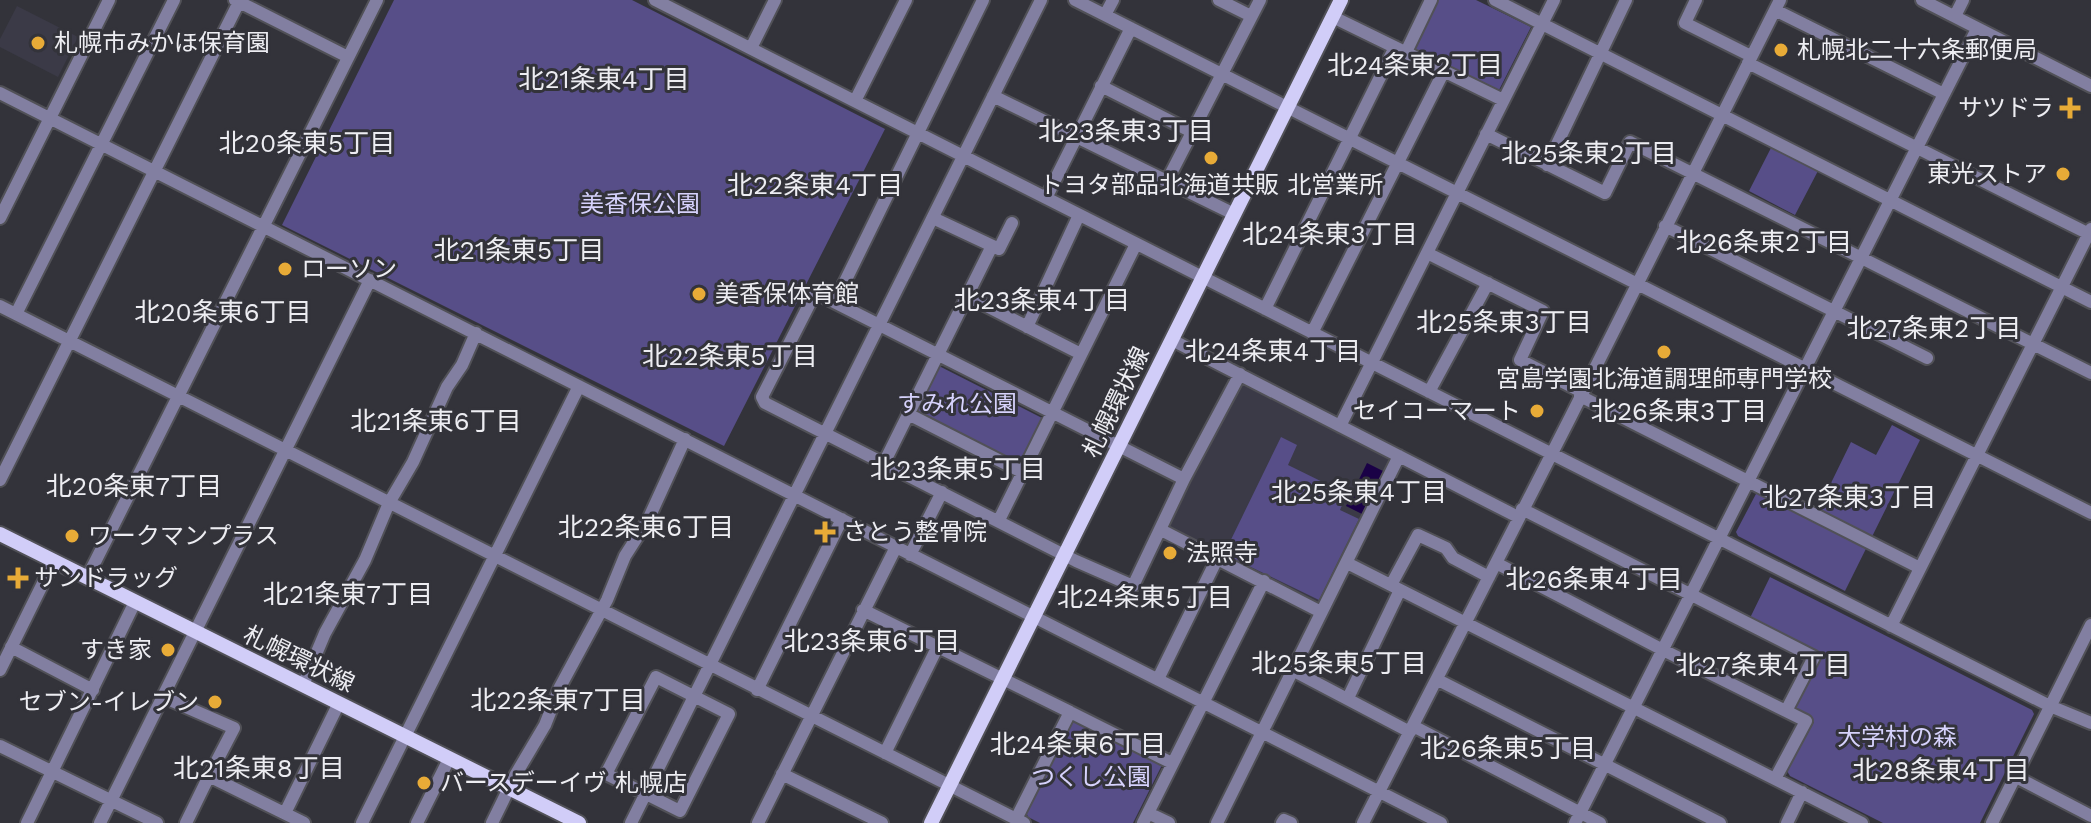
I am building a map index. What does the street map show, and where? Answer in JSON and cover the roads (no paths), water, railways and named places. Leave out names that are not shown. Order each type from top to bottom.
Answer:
[{"type":"main road","name":"札幌環状線","points":[[931,823],[1341,0]]},
{"type":"main road","name":"札幌環状線","points":[[0,534],[579,823]]},
{"type":"street","points":[[0,218],[109,0]]},
{"type":"street","points":[[16,314],[174,0]]},
{"type":"street","points":[[87,578],[377,0]]},
{"type":"street","points":[[655,0],[1891,626],[2050,706],[2091,723]]},
{"type":"street","points":[[751,48],[775,0]]},
{"type":"street","points":[[855,101],[906,0]]},
{"type":"street","points":[[835,302],[983,0]]},
{"type":"street","points":[[631,823],[1041,0]]},
{"type":"street","points":[[1075,0],[2091,513]]},
{"type":"street","points":[[1105,15],[1113,0]]},
{"type":"street","points":[[1219,0],[1251,16]]},
{"type":"street","points":[[1167,181],[1260,0]]},
{"type":"street","points":[[1265,309],[1349,139],[1431,0]]},
{"type":"street","points":[[1495,0],[2091,302]]},
{"type":"street","points":[[1340,426],[1554,0]]},
{"type":"street","points":[[1547,165],[1626,0]]},
{"type":"street","points":[[1696,0],[1685,23],[1917,148],[2090,232],[2060,286],[1891,626]]},
{"type":"street","points":[[1922,0],[2091,86]]},
{"type":"street","points":[[1955,16],[1963,0]]},
{"type":"street","points":[[0,480],[156,172],[238,1],[348,57]]},
{"type":"street","points":[[1363,823],[1777,5],[1944,94]]},
{"type":"street","points":[[1333,17],[1503,100]]},
{"type":"street","points":[[1046,198],[1131,28]]},
{"type":"street","points":[[1578,818],[1977,29]]},
{"type":"street","points":[[1312,333],[1444,71]]},
{"type":"street","points":[[1101,86],[1192,132]]},
{"type":"street","points":[[0,93],[1441,823]]},
{"type":"street","points":[[993,96],[1234,214]]},
{"type":"street","points":[[1486,134],[1605,193],[1630,142],[2091,373]]},
{"type":"street","points":[[1027,327],[1079,215]]},
{"type":"street","points":[[933,218],[999,249],[1012,223]]},
{"type":"street","points":[[1665,226],[1927,358]]},
{"type":"street","points":[[999,520],[1136,244]]},
{"type":"street","points":[[884,463],[992,246]]},
{"type":"street","points":[[1427,253],[1543,311],[1520,360],[1920,568]]},
{"type":"street","points":[[100,823],[370,280]]},
{"type":"street","points":[[1429,392],[1488,283]]},
{"type":"street","points":[[1184,479],[820,295],[813,297],[762,397],[765,403],[1065,555],[1133,586],[1184,479],[1240,374]]},
{"type":"street","points":[[967,296],[1081,354]]},
{"type":"street","points":[[0,306],[1020,821],[1070,712]]},
{"type":"street","points":[[303,685],[325,633],[365,560],[389,503],[419,450],[447,387],[462,365],[476,333]]},
{"type":"street","points":[[1172,340],[1399,456],[1814,657],[1786,711]]},
{"type":"street","points":[[362,823],[579,386]]},
{"type":"street","points":[[908,414],[1022,472]]},
{"type":"street","points":[[492,823],[545,725],[574,658],[601,612],[625,556],[648,520],[685,439]]},
{"type":"street","points":[[1217,823],[1399,456]]},
{"type":"street","points":[[910,555],[942,492]]},
{"type":"street","points":[[757,690],[842,519]]},
{"type":"street","points":[[1161,530],[1321,612]]},
{"type":"street","points":[[1348,698],[1418,535],[1446,548],[1453,558],[1489,577]]},
{"type":"street","points":[[758,823],[896,547]]},
{"type":"street","points":[[1158,679],[1217,559]]},
{"type":"street","points":[[0,670],[54,561]]},
{"type":"street","points":[[1347,563],[1862,823]]},
{"type":"street","points":[[1496,563],[1806,721],[1775,779]]},
{"type":"street","points":[[1169,823],[1146,818],[1264,581]]},
{"type":"street","points":[[27,823],[135,602]]},
{"type":"street","points":[[863,610],[1172,763]]},
{"type":"street","points":[[1992,823],[2091,625]]},
{"type":"street","points":[[885,753],[938,646]]},
{"type":"street","points":[[11,647],[93,690]]},
{"type":"street","points":[[1294,671],[1412,729],[1578,818],[1600,823]]},
{"type":"street","points":[[656,677],[729,714],[680,811],[646,794],[606,774],[656,677]]},
{"type":"street","points":[[1438,680],[1720,823]]},
{"type":"street","points":[[163,697],[234,728],[186,823]]},
{"type":"street","points":[[285,813],[339,703]]},
{"type":"street","points":[[0,746],[157,823]]},
{"type":"street","points":[[417,823],[449,759]]},
{"type":"street","points":[[782,774],[882,823]]},
{"type":"street","points":[[209,776],[304,823]]},
{"type":"street","points":[[2016,777],[2091,816]]},
{"type":"street","points":[[1787,823],[1802,792]]},
{"type":"street","points":[[1282,823],[1284,820],[1291,823]]},
{"type":"place","name":"札幌市みかほ保育園","points":[[38,43]]},
{"type":"place","name":"札幌北二十六条郵便局","points":[[1781,50]]},
{"type":"place","name":"サツドラ","points":[[2070,108]]},
{"type":"place","name":"トヨタ部品北海道共販 北営業所","points":[[1211,158]]},
{"type":"place","name":"東光ストア","points":[[2063,174]]},
{"type":"place","name":"ローソン","points":[[285,269]]},
{"type":"place","name":"美香保体育館","points":[[699,294]]},
{"type":"place","name":"宮島学園北海道調理師専門学校","points":[[1664,352]]},
{"type":"place","name":"セイコーマート","points":[[1537,411]]},
{"type":"place","name":"さとう整骨院","points":[[825,532]]},
{"type":"place","name":"ワークマンプラス","points":[[72,536]]},
{"type":"place","name":"法照寺","points":[[1170,553]]},
{"type":"place","name":"サンドラッグ","points":[[18,578]]},
{"type":"place","name":"すき家","points":[[168,650]]},
{"type":"place","name":"セブン-イレブン","points":[[215,702]]},
{"type":"place","name":"バースデーイヴ 札幌店","points":[[424,783]]},
{"type":"district","name":"北24条東2丁目","points":[[1415,65]]},
{"type":"district","name":"北21条東4丁目","points":[[604,79]]},
{"type":"district","name":"北23条東3丁目","points":[[1126,131]]},
{"type":"district","name":"北20条東5丁目","points":[[307,143]]},
{"type":"district","name":"北25条東2丁目","points":[[1589,153]]},
{"type":"district","name":"北22条東4丁目","points":[[815,185]]},
{"type":"district","name":"北24条東3丁目","points":[[1330,234]]},
{"type":"district","name":"北26条東2丁目","points":[[1764,242]]},
{"type":"district","name":"北21条東5丁目","points":[[519,250]]},
{"type":"district","name":"北23条東4丁目","points":[[1042,300]]},
{"type":"district","name":"北20条東6丁目","points":[[223,312]]},
{"type":"district","name":"北25条東3丁目","points":[[1504,322]]},
{"type":"district","name":"北27条東2丁目","points":[[1934,328]]},
{"type":"district","name":"北24条東4丁目","points":[[1273,351]]},
{"type":"district","name":"北22条東5丁目","points":[[730,356]]},
{"type":"district","name":"北26条東3丁目","points":[[1679,411]]},
{"type":"district","name":"北21条東6丁目","points":[[436,421]]},
{"type":"district","name":"北23条東5丁目","points":[[958,469]]},
{"type":"district","name":"北20条東7丁目","points":[[134,486]]},
{"type":"district","name":"北25条東4丁目","points":[[1359,492]]},
{"type":"district","name":"北27条東3丁目","points":[[1849,497]]},
{"type":"district","name":"北22条東6丁目","points":[[646,527]]},
{"type":"district","name":"北26条東4丁目","points":[[1594,579]]},
{"type":"district","name":"北21条東7丁目","points":[[348,594]]},
{"type":"district","name":"北24条東5丁目","points":[[1145,597]]},
{"type":"district","name":"北23条東6丁目","points":[[872,641]]},
{"type":"district","name":"北25条東5丁目","points":[[1339,663]]},
{"type":"district","name":"北27条東4丁目","points":[[1763,665]]},
{"type":"district","name":"北22条東7丁目","points":[[558,700]]},
{"type":"district","name":"北24条東6丁目","points":[[1078,744]]},
{"type":"district","name":"北26条東5丁目","points":[[1508,748]]},
{"type":"district","name":"北21条東8丁目","points":[[259,768]]},
{"type":"district","name":"北28条東4丁目","points":[[1941,770]]},
{"type":"park label","name":"美香保公園","points":[[640,204]]},
{"type":"park label","name":"すみれ公園","points":[[957,404]]},
{"type":"park label","name":"大学村の森","points":[[1897,737]]},
{"type":"park label","name":"つくし公園","points":[[1091,777]]}]
